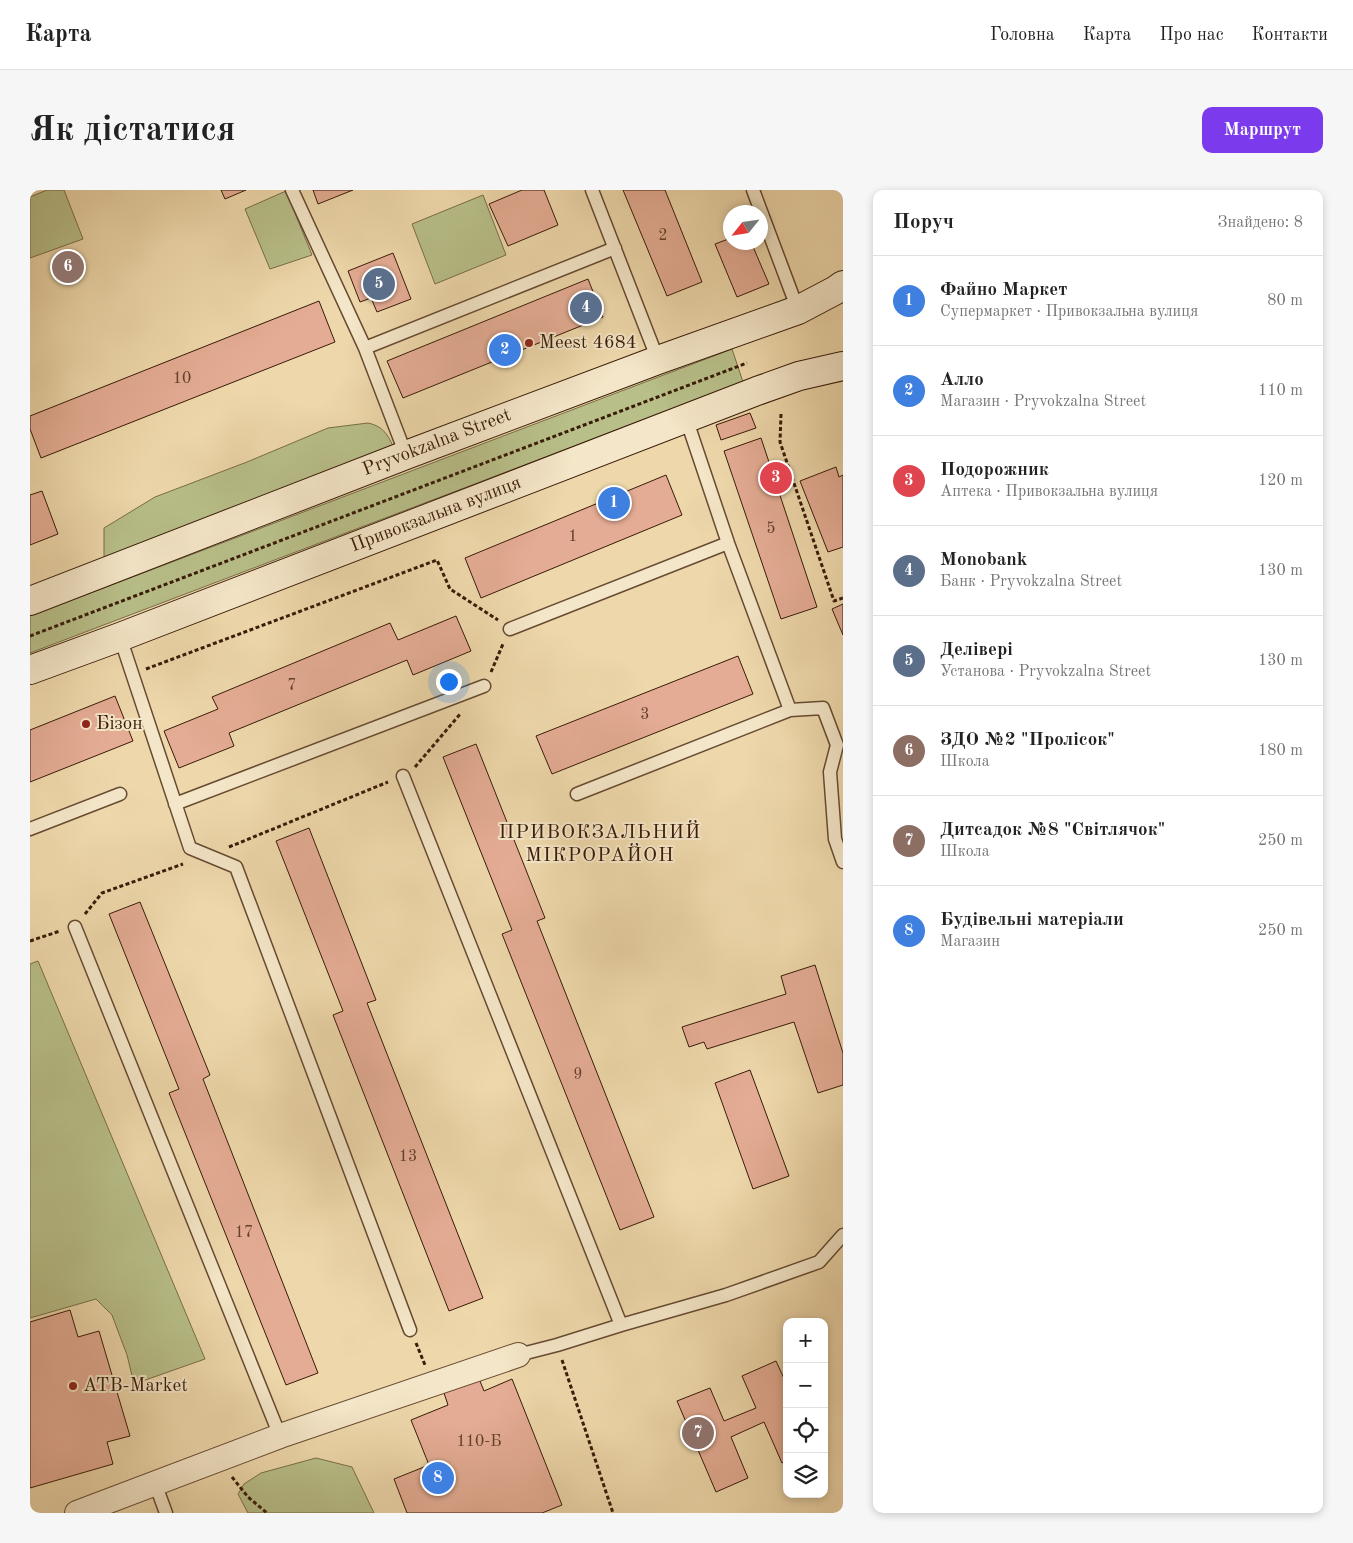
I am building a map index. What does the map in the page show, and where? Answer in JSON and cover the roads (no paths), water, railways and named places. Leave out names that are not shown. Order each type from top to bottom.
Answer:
[{"type":"street","name":"Pryvokzalna Street","points":[[30,601],[406,455],[658,360],[798,310],[843,285]]},
{"type":"street","name":"Привокзальна вулиця","points":[[30,670],[686,418],[799,376],[843,366]]},
{"type":"street","points":[[77,1513],[280,1436],[518,1355]]},
{"type":"lane","points":[[292,190],[366,348],[406,455]]},
{"type":"lane","points":[[592,190],[658,360]]},
{"type":"lane","points":[[752,190],[798,310]]},
{"type":"lane","points":[[366,348],[614,248]]},
{"type":"lane","points":[[686,418],[728,543],[790,710]]},
{"type":"lane","points":[[510,629],[728,543]]},
{"type":"lane","points":[[120,637],[190,848],[236,867],[410,1330]]},
{"type":"lane","points":[[175,804],[484,686]]},
{"type":"lane","points":[[577,794],[790,710],[823,708],[837,745],[830,772],[836,839],[843,862]]},
{"type":"lane","points":[[403,776],[621,1325]]},
{"type":"lane","points":[[30,829],[120,794]]},
{"type":"lane","points":[[75,927],[280,1436]]},
{"type":"lane","points":[[518,1355],[726,1295],[819,1262],[843,1235]]},
{"type":"lane","points":[[155,1483],[166,1513]]},
{"type":"place","name":"ЗДО №2 \"Пролісок\"","points":[[68,267]]},
{"type":"place","name":"Делівері","points":[[379,284]]},
{"type":"place","name":"Monobank","points":[[586,308]]},
{"type":"place","name":"Meest 4684","points":[[529,343]]},
{"type":"place","name":"Алло","points":[[505,350]]},
{"type":"place","name":"Подорожник","points":[[776,478]]},
{"type":"place","name":"Файно Маркет","points":[[614,503]]},
{"type":"place","name":"Бізон","points":[[86,724]]},
{"type":"place","name":"ATB-Market","points":[[73,1386]]},
{"type":"place","name":"Дитсадок №8 \"Світлячок\"","points":[[698,1433]]},
{"type":"place","name":"Будівельні матеріали","points":[[438,1478]]},
{"type":"district","name":"ПРИВОКЗАЛЬНИЙ МІКРОРАЙОН","points":[[600,844]]}]
